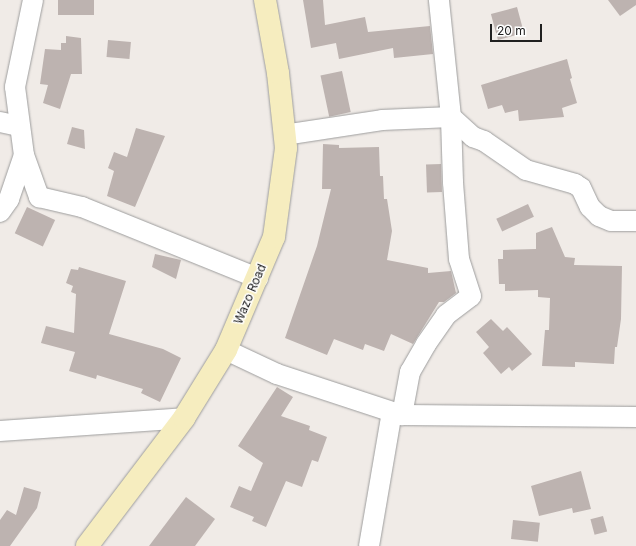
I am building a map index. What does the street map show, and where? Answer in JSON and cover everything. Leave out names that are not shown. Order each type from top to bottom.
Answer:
[{"type":"main road","name":"Wazo Road","points":[[87,546],[184,418],[226,350],[258,278],[274,236],[286,148],[278,73],[266,0]]},
{"type":"street","points":[[33,0],[15,87],[24,155],[39,197],[82,207],[258,278]]},
{"type":"street","points":[[368,546],[397,413],[410,372],[423,349],[446,315],[471,296],[459,259],[453,182],[452,117],[438,0]]},
{"type":"street","points":[[284,135],[382,120],[452,117],[473,137],[484,142],[526,170],[575,184],[581,188],[590,207],[599,216],[611,221],[636,221]]},
{"type":"street","points":[[0,122],[19,126]]},
{"type":"street","points":[[0,212],[10,199],[24,155]]},
{"type":"street","points":[[226,350],[277,374],[397,413],[636,417]]},
{"type":"street","points":[[0,431],[184,418]]},
{"type":"building","points":[[58,0],[94,0],[94,15],[58,15]]},
{"type":"building","points":[[303,0],[323,0],[325,25],[365,17],[368,32],[430,26],[433,54],[394,58],[393,48],[339,59],[336,43],[311,48]]},
{"type":"building","points":[[608,0],[636,0],[636,5],[620,16]]},
{"type":"building","points":[[517,7],[524,33],[498,40],[491,14]]},
{"type":"building","points":[[66,36],[81,38],[82,74],[71,74],[60,109],[43,103],[48,85],[40,84],[45,49],[61,50],[61,43],[66,43]]},
{"type":"building","points":[[108,40],[131,42],[129,59],[107,57]]},
{"type":"building","points":[[567,59],[572,78],[570,79],[577,103],[562,108],[564,117],[519,121],[518,110],[505,113],[502,105],[488,109],[481,85]]},
{"type":"building","points":[[342,71],[351,112],[329,117],[320,76]]},
{"type":"building","points":[[72,127],[84,130],[85,149],[67,144]]},
{"type":"building","points":[[136,128],[165,136],[135,207],[107,196],[114,171],[108,168],[114,152],[127,157]]},
{"type":"building","points":[[323,144],[339,145],[339,148],[379,147],[380,176],[383,176],[384,199],[387,199],[392,231],[387,260],[428,268],[428,273],[451,271],[456,293],[444,302],[439,302],[413,344],[391,334],[384,351],[365,344],[363,350],[334,339],[327,355],[285,338],[317,246],[331,189],[322,189]]},
{"type":"building","points":[[441,164],[442,192],[427,193],[426,165]]},
{"type":"building","points":[[528,204],[534,217],[502,231],[496,219]]},
{"type":"building","points":[[27,207],[55,220],[43,246],[15,233]]},
{"type":"building","points":[[552,227],[565,257],[575,258],[574,265],[622,266],[621,319],[617,347],[615,347],[614,364],[575,362],[575,367],[542,366],[545,330],[549,330],[550,298],[538,297],[538,290],[505,291],[505,284],[499,284],[498,259],[503,259],[503,250],[536,249],[536,233]]},
{"type":"building","points":[[155,254],[181,260],[176,279],[152,267]]},
{"type":"building","points":[[79,267],[126,281],[109,334],[163,349],[181,358],[160,402],[141,393],[143,389],[97,375],[96,379],[69,371],[75,352],[41,343],[46,326],[74,333],[76,294],[71,292],[73,286],[66,283],[71,269],[78,270]]},
{"type":"building","points":[[491,319],[503,331],[507,327],[532,354],[512,371],[509,367],[501,374],[483,353],[489,347],[476,332]]},
{"type":"building","points":[[277,387],[293,397],[281,416],[310,426],[309,430],[327,437],[318,462],[312,460],[302,487],[286,481],[266,527],[252,521],[254,517],[230,507],[239,486],[251,491],[263,463],[238,446]]},
{"type":"building","points":[[581,471],[591,509],[573,513],[572,508],[539,516],[531,486]]},
{"type":"building","points":[[24,487],[41,492],[37,508],[10,546],[0,546],[0,520],[7,510],[16,515]]},
{"type":"building","points":[[186,497],[215,519],[195,546],[149,546]]},
{"type":"building","points":[[603,516],[607,531],[595,535],[590,519]]},
{"type":"building","points":[[513,520],[540,523],[538,542],[511,539]]}]
